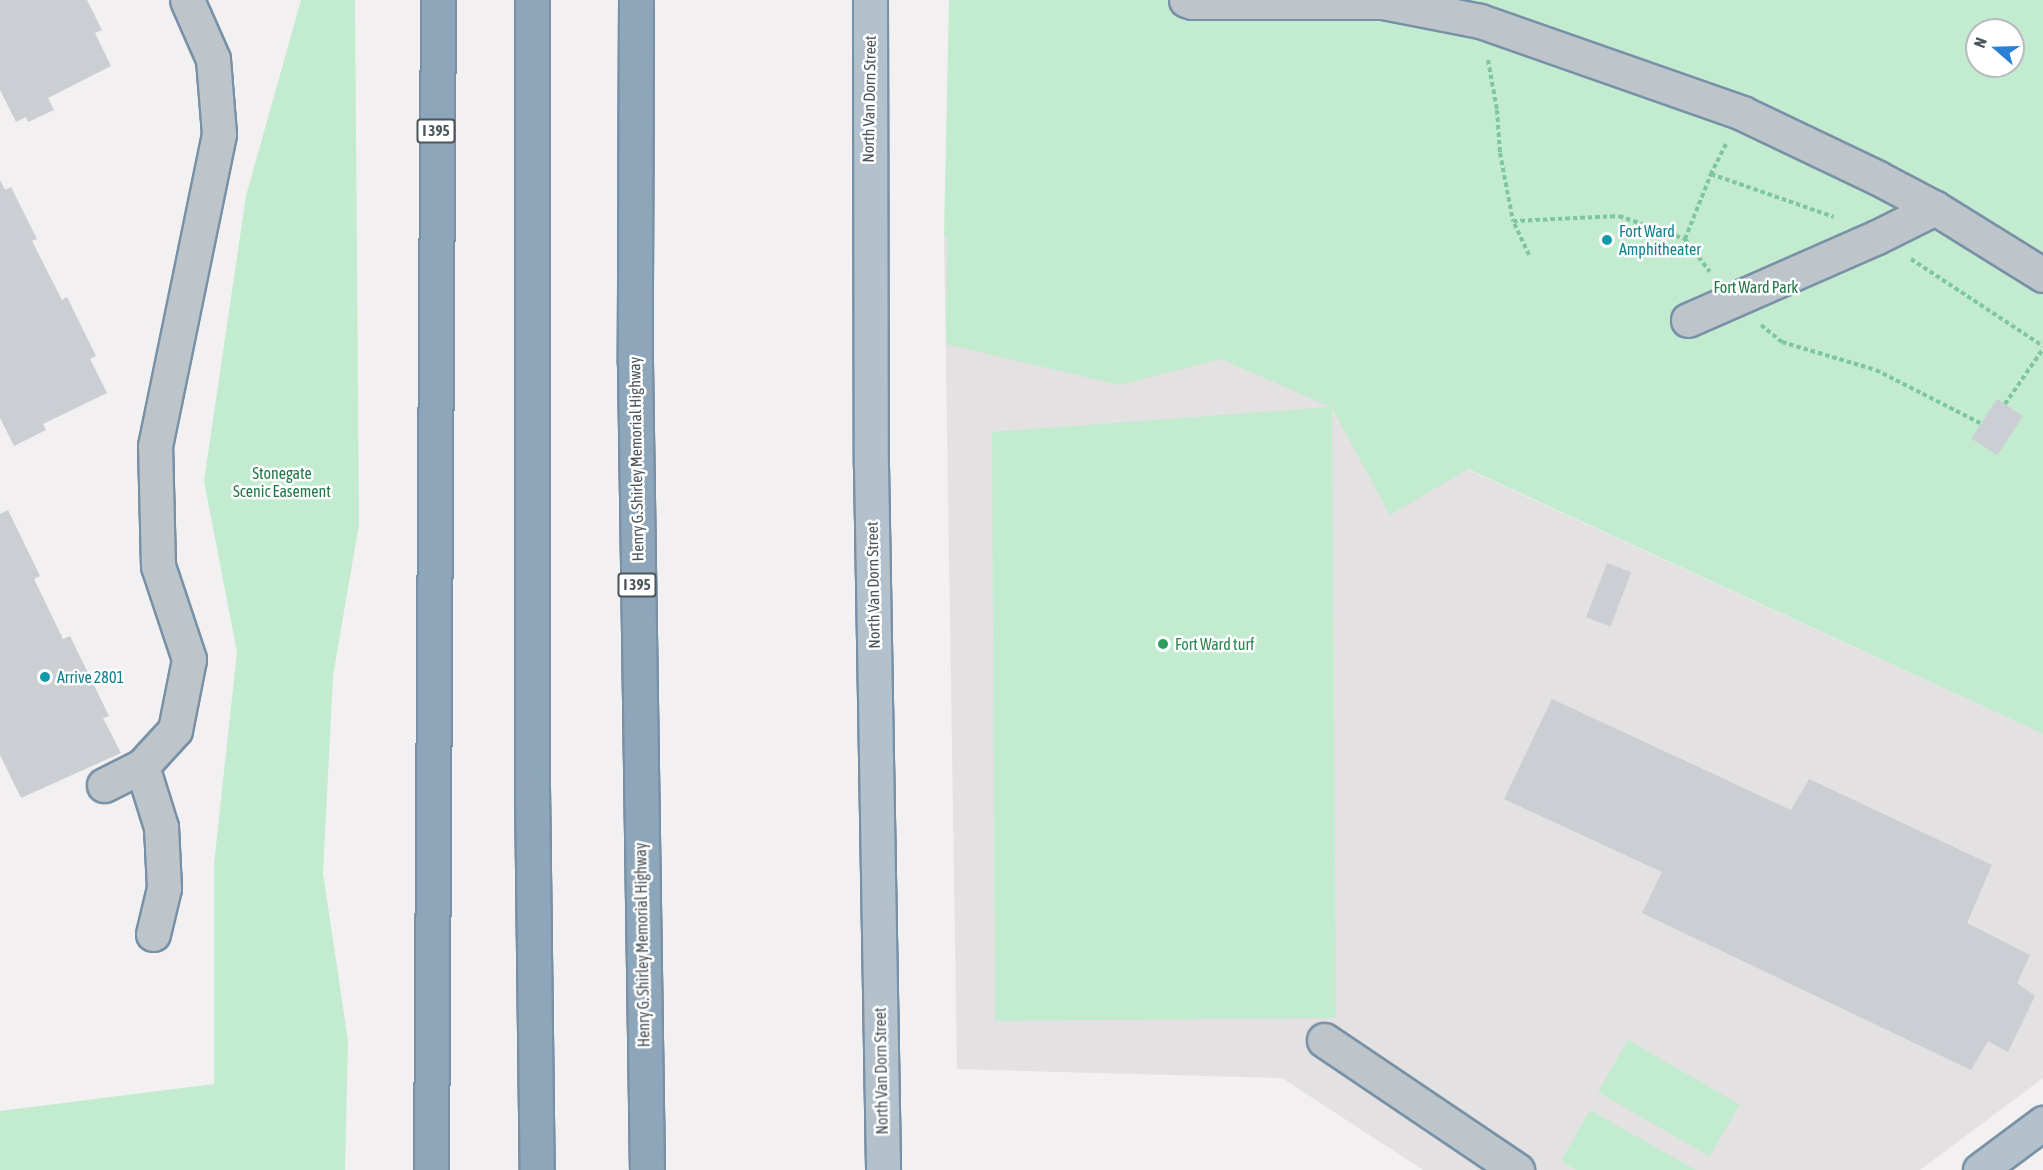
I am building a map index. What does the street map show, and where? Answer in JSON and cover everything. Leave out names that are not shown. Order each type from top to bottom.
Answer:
[{"type":"highway","points":[[421,0],[435,262]]},
{"type":"highway","name":"I 395","points":[[430,1170],[438,0]]},
{"type":"highway","points":[[532,0],[532,787],[537,1170]]},
{"type":"highway","name":"Henry G. Shirley Memorial Highway","points":[[636,0],[635,363],[647,1170]]},
{"type":"main road","name":"North Van Dorn Street","points":[[870,0],[871,453],[883,1170]]},
{"type":"main road","points":[[1980,1170],[2043,1124]]},
{"type":"lane","points":[[104,785],[142,766],[175,729],[189,660],[158,566],[155,446],[219,134],[213,59],[186,0]]},
{"type":"lane","points":[[1186,0],[1192,2],[1383,3],[1480,21],[1742,113],[1935,208],[2043,275]]},
{"type":"lane","points":[[1688,320],[1877,237],[1935,208]]},
{"type":"lane","points":[[142,766],[161,827],[164,888],[153,934]]},
{"type":"lane","points":[[1324,1040],[1517,1170]]},
{"type":"path","points":[[1480,21],[1497,110],[1500,153],[1513,221],[1529,255]]},
{"type":"path","points":[[1685,239],[1711,174],[1742,113]]},
{"type":"path","points":[[1711,174],[1864,227],[2043,348],[2005,404]]},
{"type":"path","points":[[1513,221],[1619,216],[1685,239],[1703,265],[1767,332],[1782,342],[1876,370],[1980,423]]},
{"type":"shaded area","points":[[944,236],[1331,407],[2043,734],[2043,1078],[1920,1170],[1423,1170],[1282,1078],[957,1069]]},
{"type":"green space","name":"Stonegate Scenic Easement","points":[[301,0],[355,0],[359,524],[333,676],[323,873],[348,1041],[345,1170],[0,1170],[0,1111],[214,1084],[214,864],[237,652],[204,481],[246,196]]},
{"type":"green space","name":"Fort Ward Park","points":[[949,0],[2043,0],[2043,734],[1468,469],[1390,515],[1332,408],[1336,1018],[995,1021],[992,432],[1330,407],[1221,359],[1119,385],[946,344],[947,238],[944,236]]},
{"type":"green space","points":[[1628,1040],[1740,1104],[1710,1156],[1598,1092]]},
{"type":"green space","points":[[1590,1110],[1696,1170],[1576,1170],[1561,1161]]},
{"type":"building","points":[[0,0],[87,0],[102,30],[95,33],[111,66],[48,98],[54,110],[28,122],[26,117],[16,122],[0,90]]},
{"type":"building","points":[[0,180],[5,190],[11,187],[37,239],[32,241],[62,300],[67,297],[96,356],[90,359],[107,393],[43,424],[46,430],[14,446],[0,418]]},
{"type":"building","points":[[1997,399],[2023,416],[1997,455],[1971,438]]},
{"type":"building","name":"Arrive 2801","points":[[8,510],[40,576],[34,579],[63,639],[70,636],[109,716],[103,718],[121,753],[21,798],[0,755],[0,514]]},
{"type":"building","points":[[1607,563],[1631,572],[1610,626],[1586,617]]},
{"type":"building","points":[[1552,699],[1791,810],[1809,779],[1992,865],[1967,923],[2030,955],[2017,983],[2035,996],[2008,1052],[1988,1041],[1971,1070],[1642,913],[1662,872],[1504,799]]},
{"type":"place","name":"Fort Ward Amphitheater","points":[[1607,240]]},
{"type":"place","name":"Fort Ward turf","points":[[1163,644]]},
{"type":"place","name":"Arrive 2801","points":[[45,677]]}]
